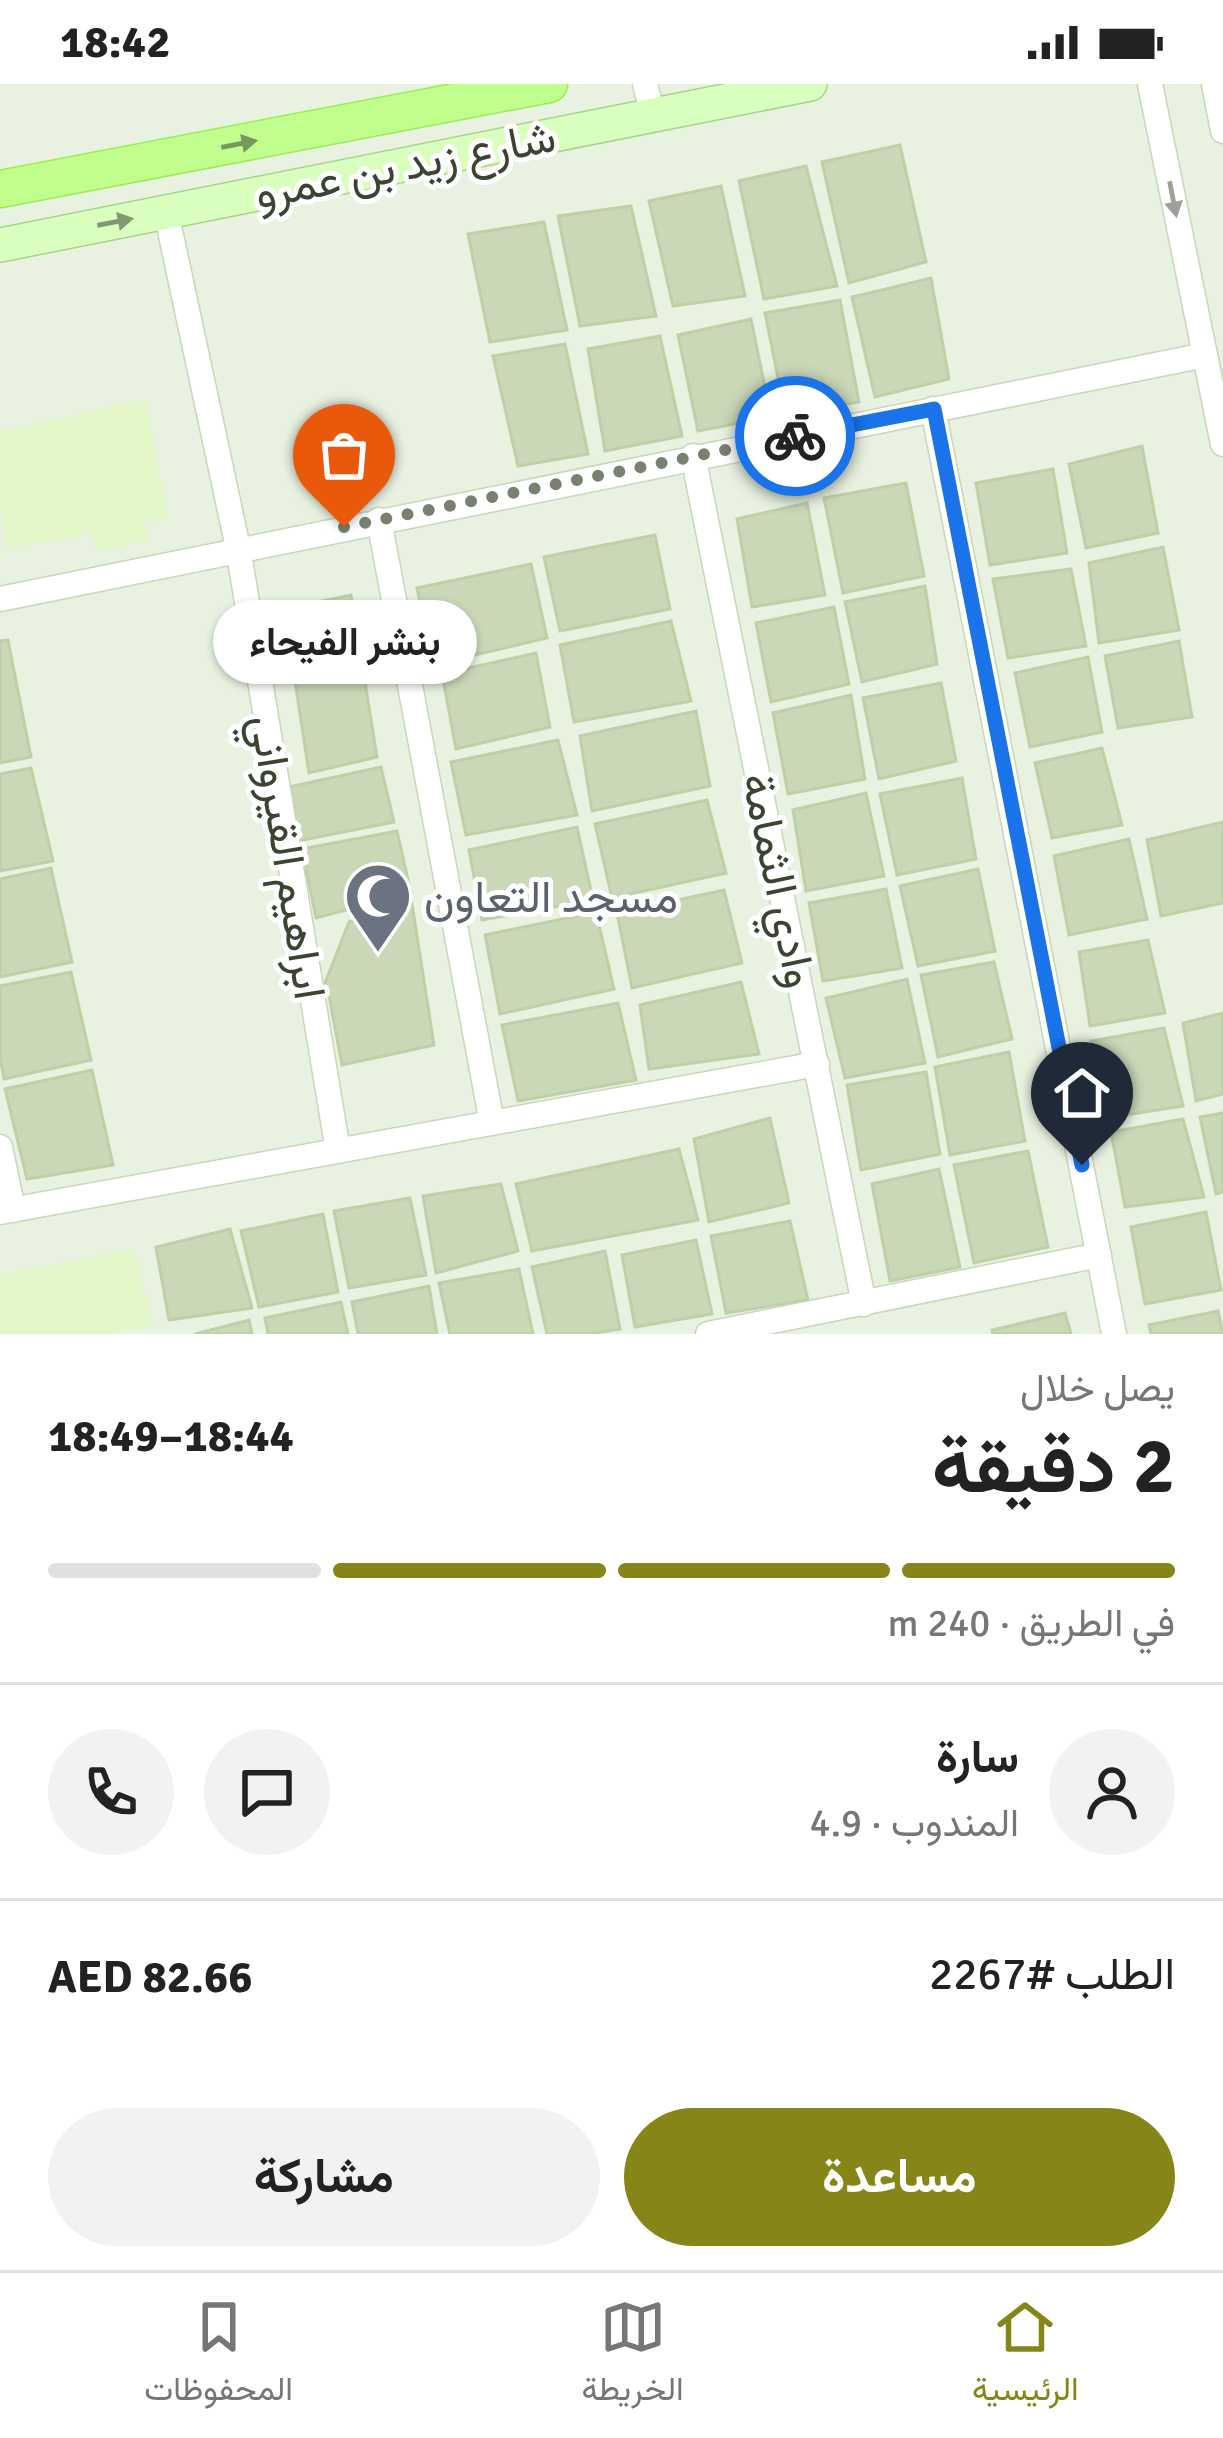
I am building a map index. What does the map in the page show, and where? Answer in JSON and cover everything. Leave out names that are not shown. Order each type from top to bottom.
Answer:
[{"type":"main road","points":[[0,190],[549,84]]},
{"type":"main road","name":"شارع زيد بن عمرو","points":[[0,245],[166,212],[649,99],[810,84]]},
{"type":"street","points":[[1150,84],[1223,444]]},
{"type":"street","points":[[1214,84],[1223,131]]},
{"type":"street","name":"ابراهيم القيرواني","points":[[166,212],[238,548],[338,1151]]},
{"type":"street","points":[[1,594],[1205,355]]},
{"type":"street","points":[[934,409],[1114,1334]]},
{"type":"street","name":"وادي الثمامة","points":[[693,456],[864,1304]]},
{"type":"street","points":[[379,520],[491,1123]]},
{"type":"street","points":[[0,1147],[6,1211],[818,1064]]},
{"type":"street","points":[[708,1334],[1099,1255]]},
{"type":"shaded area","points":[[145,399],[168,519],[144,522],[148,540],[96,551],[91,533],[8,548],[0,507],[0,432]]},
{"type":"shaded area","points":[[133,1249],[153,1326],[111,1334],[0,1334],[0,1275]]},
{"type":"building","points":[[900,145],[926,262],[849,283],[822,162]]},
{"type":"building","points":[[806,166],[837,286],[764,299],[739,181]]},
{"type":"building","points":[[721,186],[745,296],[673,306],[649,201]]},
{"type":"building","points":[[631,206],[656,316],[580,326],[558,216]]},
{"type":"building","points":[[544,222],[567,330],[490,342],[468,234]]},
{"type":"building","points":[[931,278],[949,379],[875,397],[852,297]]},
{"type":"building","points":[[840,300],[859,402],[785,413],[765,313]]},
{"type":"building","points":[[751,319],[771,417],[698,431],[678,335]]},
{"type":"building","points":[[660,336],[682,436],[605,451],[588,349]]},
{"type":"building","points":[[565,344],[588,454],[518,466],[493,356]]},
{"type":"building","points":[[1142,446],[1158,533],[1086,548],[1069,464]]},
{"type":"building","points":[[1053,469],[1067,553],[990,565],[976,483]]},
{"type":"building","points":[[906,483],[924,576],[843,593],[824,498]]},
{"type":"building","points":[[807,503],[825,595],[752,607],[737,519]]},
{"type":"building","points":[[655,535],[670,609],[560,631],[544,557]]},
{"type":"building","points":[[1163,547],[1179,630],[1099,643],[1089,563]]},
{"type":"building","points":[[531,564],[547,638],[432,665],[417,588]]},
{"type":"building","points":[[1071,569],[1086,646],[1008,658],[993,579]]},
{"type":"building","points":[[925,586],[937,664],[862,682],[845,602]]},
{"type":"building","points":[[351,595],[377,757],[309,773],[284,609]]},
{"type":"building","points":[[834,607],[849,684],[771,702],[756,623]]},
{"type":"building","points":[[671,621],[691,701],[574,722],[560,645]]},
{"type":"building","points":[[8,640],[31,757],[0,763],[0,641]]},
{"type":"building","points":[[1179,641],[1192,717],[1118,728],[1105,656]]},
{"type":"building","points":[[536,653],[550,727],[456,749],[442,674]]},
{"type":"building","points":[[1088,657],[1102,732],[1030,747],[1015,673]]},
{"type":"building","points":[[941,683],[956,761],[879,779],[863,698]]},
{"type":"building","points":[[851,695],[865,779],[788,794],[773,713]]},
{"type":"building","points":[[696,711],[710,786],[592,811],[580,736]]},
{"type":"building","points":[[558,740],[577,815],[466,835],[451,762]]},
{"type":"building","points":[[1102,748],[1122,825],[1052,838],[1035,763]]},
{"type":"building","points":[[381,767],[394,822],[298,841],[289,787]]},
{"type":"building","points":[[31,768],[53,861],[0,871],[0,774]]},
{"type":"building","points":[[962,778],[976,859],[897,875],[880,794]]},
{"type":"building","points":[[866,793],[884,876],[806,891],[793,810]]},
{"type":"building","points":[[707,800],[726,873],[612,898],[595,824]]},
{"type":"building","points":[[1223,822],[1223,903],[1161,916],[1147,840]]},
{"type":"building","points":[[577,827],[593,900],[482,920],[469,850]]},
{"type":"building","points":[[397,831],[411,893],[316,918],[302,849]]},
{"type":"building","points":[[1129,839],[1147,919],[1069,935],[1054,856]]},
{"type":"building","points":[[51,868],[72,962],[0,977],[0,879]]},
{"type":"building","points":[[978,869],[995,951],[918,966],[900,886]]},
{"type":"building","points":[[886,889],[902,968],[823,981],[809,903]]},
{"type":"building","points":[[724,890],[742,963],[632,988],[617,913]]},
{"type":"building","name":"مسجد التعاون","points":[[412,904],[434,1045],[342,1065],[329,996],[323,988],[349,922]]},
{"type":"building","points":[[596,912],[614,989],[500,1014],[485,935]]},
{"type":"building","points":[[1148,940],[1165,1013],[1090,1026],[1079,952]]},
{"type":"building","points":[[994,962],[1012,1039],[938,1057],[921,975]]},
{"type":"building","points":[[71,972],[91,1060],[4,1079],[0,986]]},
{"type":"building","points":[[907,979],[925,1063],[845,1078],[826,998]]},
{"type":"building","points":[[741,982],[759,1054],[649,1069],[640,1005]]},
{"type":"building","points":[[618,1003],[636,1080],[518,1101],[502,1025]]},
{"type":"building","points":[[1223,1013],[1223,1094],[1196,1101],[1183,1023]]},
{"type":"building","points":[[1164,1028],[1183,1106],[1106,1118],[1091,1041]]},
{"type":"building","points":[[1009,1052],[1025,1141],[950,1155],[935,1067]]},
{"type":"building","points":[[92,1070],[113,1165],[27,1179],[5,1089]]},
{"type":"building","points":[[926,1072],[940,1154],[861,1170],[847,1085]]},
{"type":"building","points":[[1223,1113],[1223,1192],[1216,1194],[1200,1117]]},
{"type":"building","points":[[770,1118],[789,1203],[709,1222],[694,1139]]},
{"type":"building","points":[[1183,1119],[1204,1197],[1125,1207],[1111,1132]]},
{"type":"building","points":[[679,1149],[698,1220],[532,1251],[516,1184]]},
{"type":"building","points":[[1028,1151],[1048,1247],[974,1263],[954,1165]]},
{"type":"building","points":[[939,1169],[960,1267],[890,1281],[872,1184]]},
{"type":"building","points":[[501,1184],[518,1251],[436,1273],[423,1196]]},
{"type":"building","points":[[410,1198],[426,1275],[349,1288],[334,1211]]},
{"type":"building","points":[[1206,1212],[1221,1290],[1145,1304],[1131,1227]]},
{"type":"building","points":[[323,1214],[338,1292],[259,1307],[241,1231]]},
{"type":"building","points":[[790,1221],[808,1300],[726,1313],[711,1236]]},
{"type":"building","points":[[230,1229],[252,1308],[169,1320],[156,1247]]},
{"type":"building","points":[[696,1240],[712,1314],[635,1327],[622,1255]]},
{"type":"building","points":[[605,1251],[620,1329],[547,1334],[532,1267]]},
{"type":"building","points":[[519,1269],[533,1334],[450,1334],[439,1283]]},
{"type":"building","points":[[429,1286],[437,1334],[358,1334],[352,1302]]},
{"type":"building","points":[[341,1302],[348,1334],[268,1334],[265,1318]]},
{"type":"building","points":[[1218,1311],[1223,1334],[1151,1334],[1149,1325]]},
{"type":"building","points":[[1065,1313],[1071,1334],[993,1334],[992,1330]]},
{"type":"building","points":[[249,1320],[252,1334],[195,1334]]},
{"type":"way so far","points":[[344,527],[795,436]]},
{"type":"place","name":"بنشر الفيحاء","points":[[344,527]]},
{"type":"place","name":"مسجد التعاون","points":[[378,955]]},
{"type":"route","points":[[795,436],[934,409],[1082,1165]]}]
